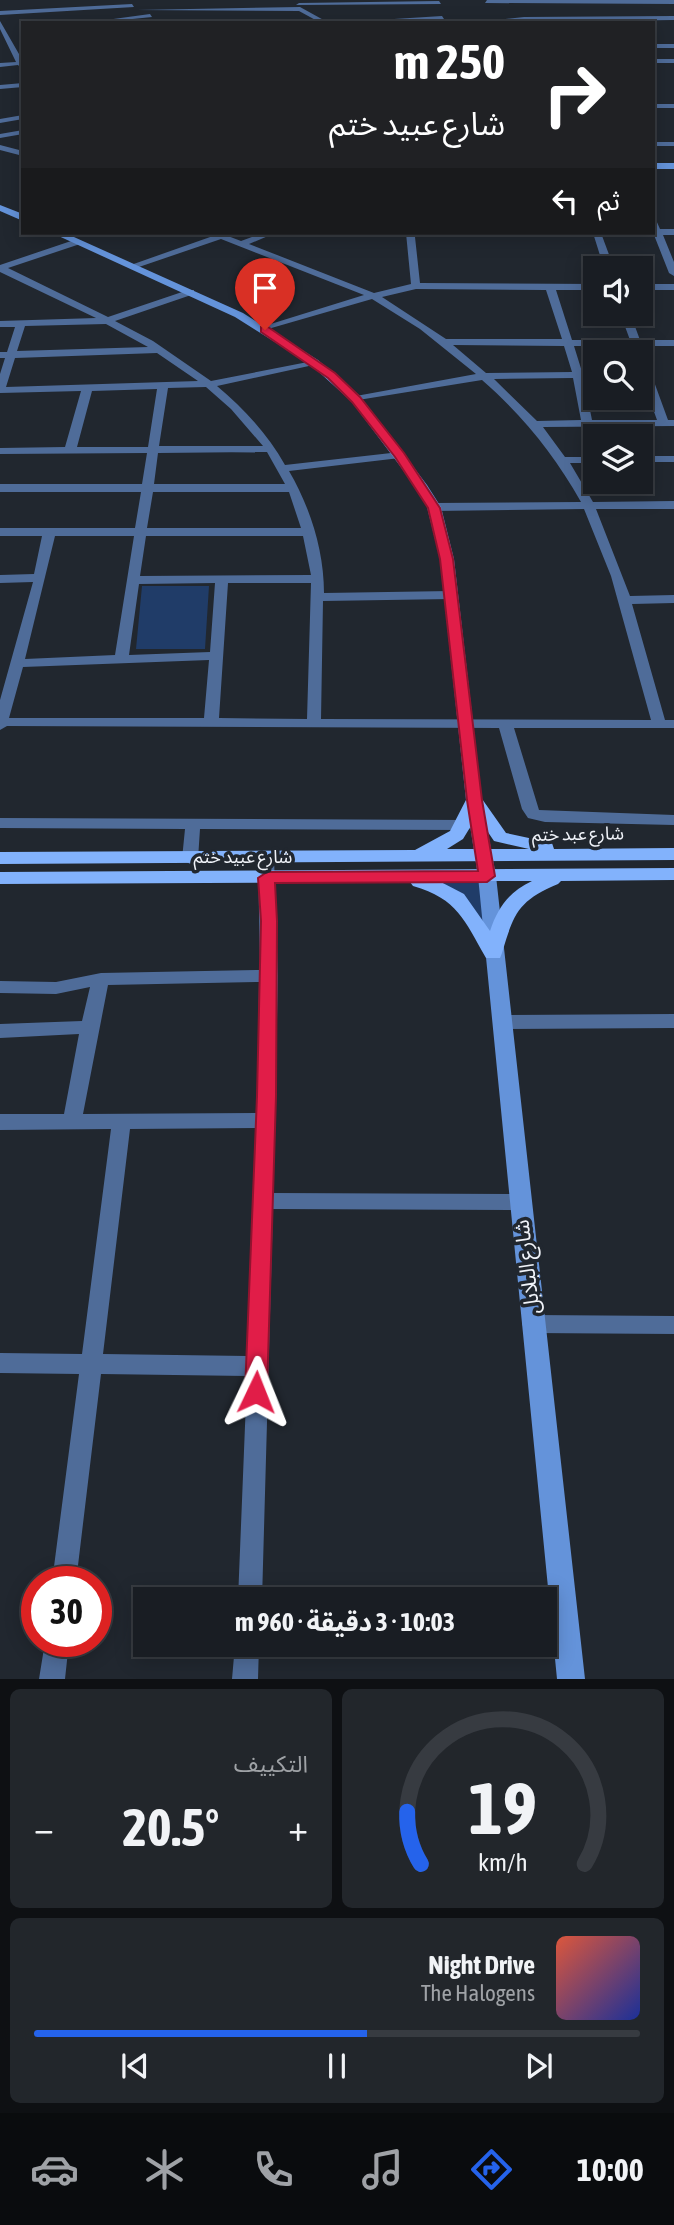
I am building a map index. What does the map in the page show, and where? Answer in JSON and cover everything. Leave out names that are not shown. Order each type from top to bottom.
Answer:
[{"type":"main road","points":[[401,857],[442,845],[460,834],[467,825],[474,800]]},
{"type":"main road","points":[[474,800],[500,837],[547,847],[608,855]]},
{"type":"main road","name":"شارع عبد ختم","points":[[485,866],[608,855],[674,854]]},
{"type":"main road","name":"شارع عبيد ختم","points":[[0,878],[266,868],[401,857],[485,866]]},
{"type":"main road","name":"شارع عبيد ختم","points":[[0,859],[190,859],[266,868],[400,877],[485,866]]},
{"type":"main road","points":[[485,866],[567,874],[674,874]]},
{"type":"main road","points":[[493,953],[507,908],[513,899],[522,892],[567,874]]},
{"type":"main road","points":[[400,877],[430,884],[461,899],[474,915],[493,953]]},
{"type":"street","points":[[37,0],[51,21]]},
{"type":"street","points":[[69,0],[105,21]]},
{"type":"street","points":[[119,21],[154,18],[120,0]]},
{"type":"street","points":[[196,10],[198,0]]},
{"type":"street","points":[[253,20],[252,10],[256,0]]},
{"type":"street","points":[[671,1],[487,1],[492,21],[671,18],[674,28]]},
{"type":"street","points":[[140,10],[252,10],[299,4],[439,2],[442,20],[419,21]]},
{"type":"street","points":[[517,2],[524,19]]},
{"type":"street","points":[[613,2],[623,20]]},
{"type":"street","points":[[299,4],[323,21]]},
{"type":"street","points":[[365,4],[394,21]]},
{"type":"street","points":[[0,13],[132,6]]},
{"type":"street","points":[[0,23],[2,32],[21,63]]},
{"type":"street","points":[[0,47],[21,45]]},
{"type":"street","points":[[655,46],[674,46]]},
{"type":"street","points":[[655,61],[674,61]]},
{"type":"street","points":[[0,65],[21,65]]},
{"type":"street","points":[[0,88],[21,85]]},
{"type":"street","points":[[655,104],[674,106]]},
{"type":"street","points":[[0,121],[21,117]]},
{"type":"street","points":[[0,136],[21,132]]},
{"type":"street","points":[[655,144],[674,144]]},
{"type":"street","points":[[0,147],[21,153]]},
{"type":"street","points":[[0,155],[12,152]]},
{"type":"street","points":[[655,166],[674,166]]},
{"type":"street","points":[[0,208],[21,217]]},
{"type":"street","points":[[655,229],[674,232]]},
{"type":"street","points":[[655,231],[674,274]]},
{"type":"street","name":"شارع البلابل","points":[[61,235],[191,292],[265,330],[314,362],[356,400],[400,455],[434,508],[442,532],[451,595],[502,1022],[533,1324],[551,1587]]},
{"type":"street","points":[[133,266],[214,235]]},
{"type":"street","points":[[49,533],[40,578],[0,723],[314,721],[666,724],[625,600],[587,506],[562,460],[533,424],[445,342],[372,296],[219,235]]},
{"type":"street","points":[[240,244],[265,235]]},
{"type":"street","points":[[410,235],[416,286]]},
{"type":"street","points":[[598,235],[604,256]]},
{"type":"street","points":[[0,268],[77,242]]},
{"type":"street","points":[[0,268],[161,350],[212,384],[242,410],[285,468],[309,532],[317,579],[314,721]]},
{"type":"street","points":[[265,330],[372,296],[416,286],[583,287]]},
{"type":"street","points":[[550,287],[578,375],[587,423]]},
{"type":"street","points":[[653,287],[674,287]]},
{"type":"street","points":[[0,324],[106,321],[191,292]]},
{"type":"street","points":[[20,324],[6,355],[0,390],[212,384],[314,362]]},
{"type":"street","points":[[445,342],[583,344]]},
{"type":"street","points":[[653,345],[674,343]]},
{"type":"street","points":[[6,355],[161,350]]},
{"type":"street","points":[[356,400],[484,376],[578,375]]},
{"type":"street","points":[[121,661],[163,385]]},
{"type":"street","points":[[533,424],[669,423],[653,387]]},
{"type":"street","points":[[70,451],[86,388]]},
{"type":"street","points":[[0,452],[271,449]]},
{"type":"street","points":[[285,468],[400,455]]},
{"type":"street","points":[[653,459],[674,459]]},
{"type":"street","points":[[562,460],[583,460]]},
{"type":"street","points":[[0,488],[294,488]]},
{"type":"street","points":[[434,508],[674,505]]},
{"type":"street","points":[[0,532],[309,532]]},
{"type":"street","points":[[0,579],[40,578]]},
{"type":"street","points":[[133,580],[317,579]]},
{"type":"street","points":[[211,723],[222,580]]},
{"type":"street","points":[[317,597],[451,595]]},
{"type":"street","points":[[625,600],[674,599]]},
{"type":"street","points":[[17,663],[215,656]]},
{"type":"street","points":[[505,722],[533,814],[545,817],[674,820]]},
{"type":"street","points":[[0,823],[467,825]]},
{"type":"street","points":[[190,859],[193,824]]},
{"type":"street","points":[[250,1587],[266,1120],[269,976],[266,868]]},
{"type":"street","points":[[0,987],[56,988],[101,979],[269,976]]},
{"type":"street","points":[[72,1121],[89,1027],[101,979]]},
{"type":"street","points":[[502,1022],[674,1021]]},
{"type":"street","points":[[0,1031],[89,1027]]},
{"type":"street","points":[[66,1566],[122,1120]]},
{"type":"street","points":[[0,1122],[266,1120]]},
{"type":"street","points":[[263,1201],[519,1202]]},
{"type":"street","points":[[533,1324],[674,1325]]},
{"type":"street","points":[[0,1363],[257,1366]]},
{"type":"street","name":"شارع البلابل","points":[[557,1634],[571,1679]]},
{"type":"street","points":[[52,1679],[55,1657]]},
{"type":"street","points":[[245,1679],[246,1657]]},
{"type":"shaded area","points":[[142,586],[209,586],[205,649],[136,649]]},
{"type":"shaded area","points":[[440,881],[482,881],[488,928],[461,895]]},
{"type":"route","points":[[256,1392],[269,976],[267,878],[487,876],[474,800],[447,559],[434,508],[400,455],[356,400],[314,362],[265,330]]}]
